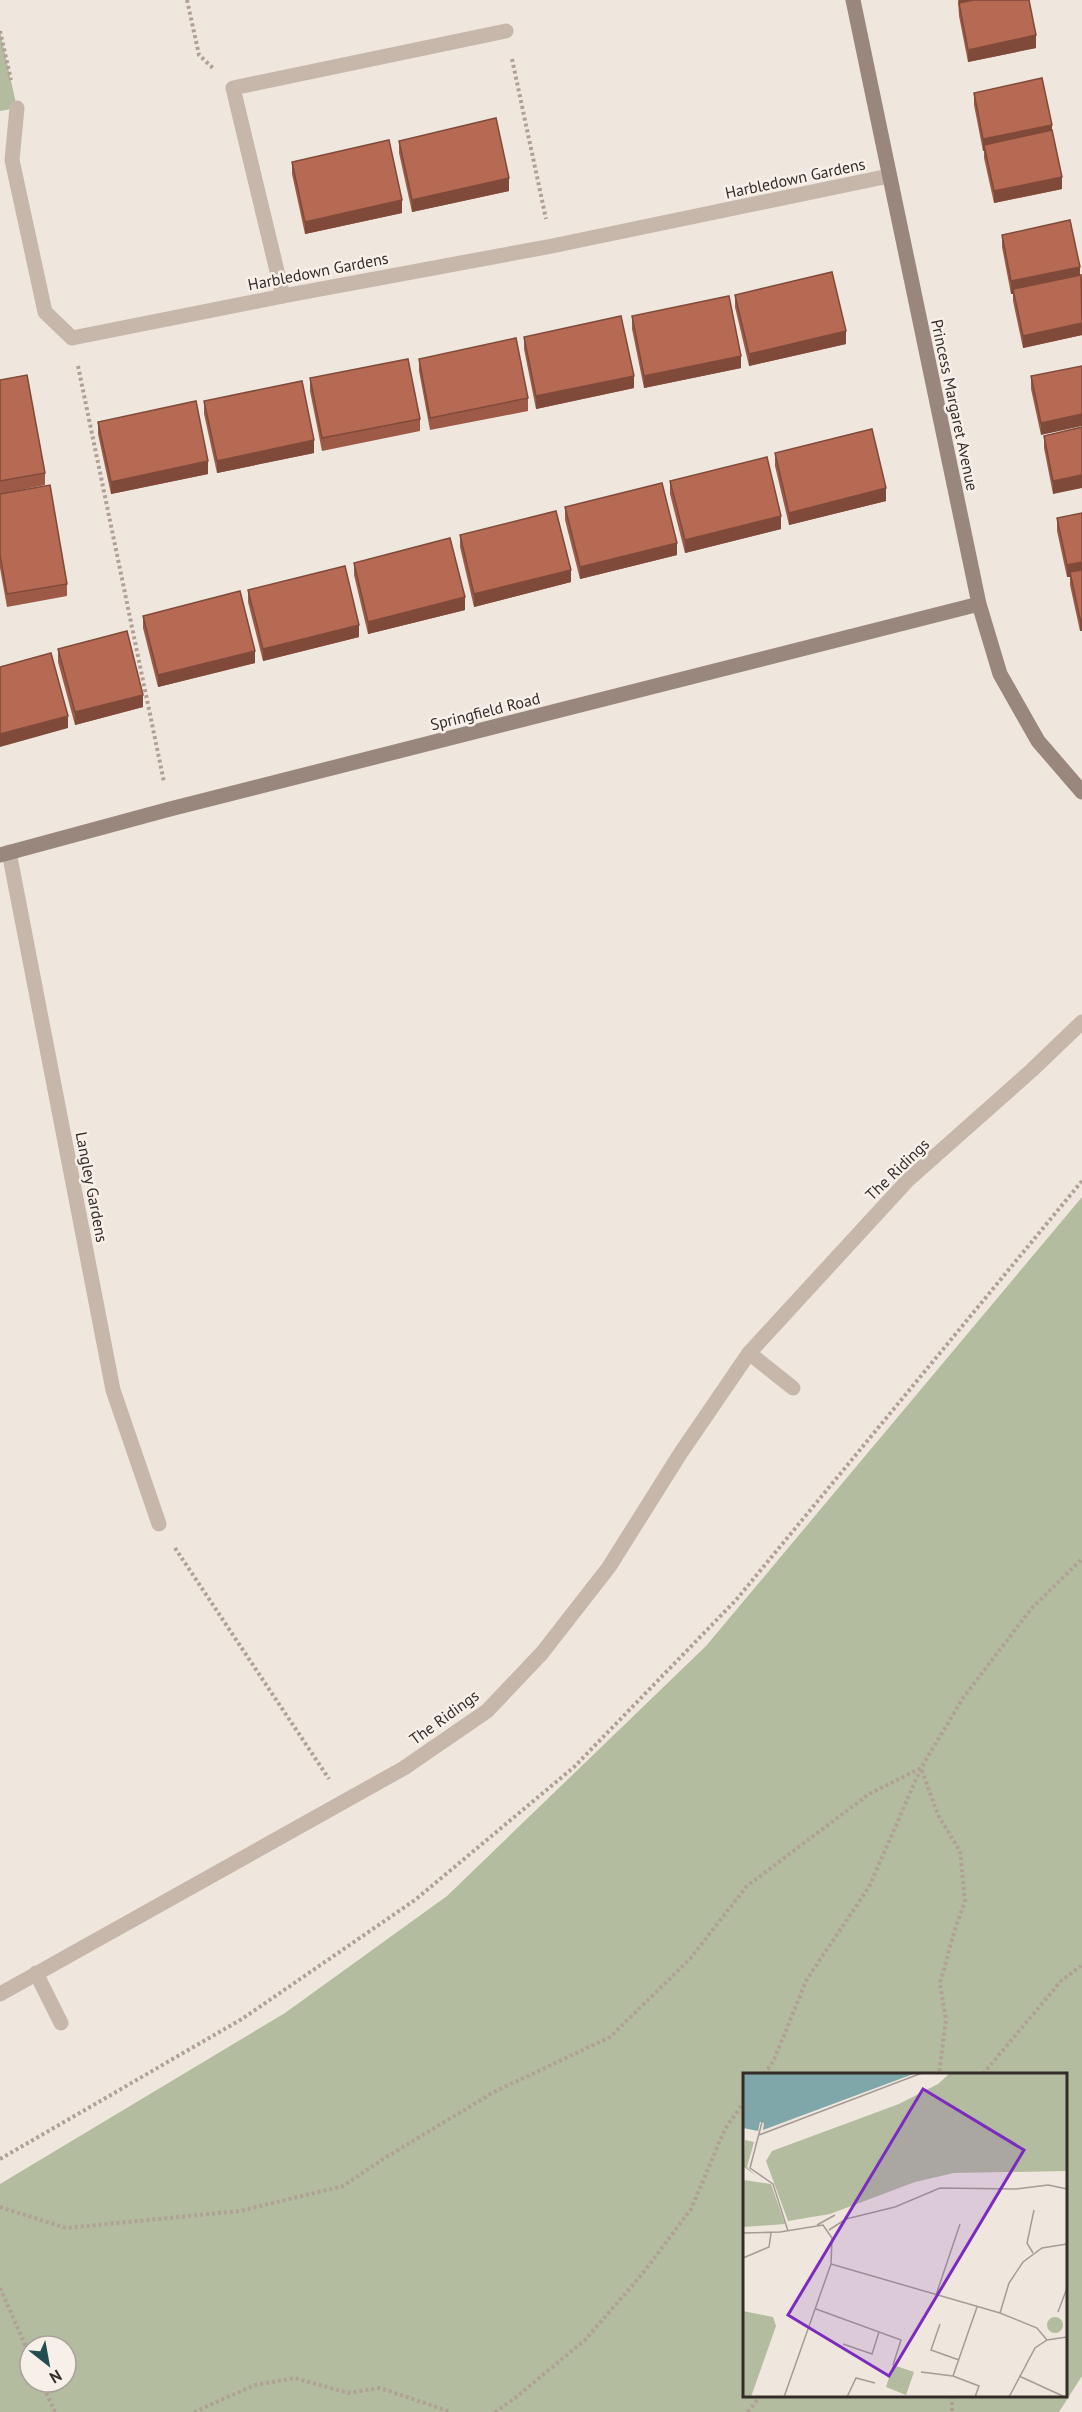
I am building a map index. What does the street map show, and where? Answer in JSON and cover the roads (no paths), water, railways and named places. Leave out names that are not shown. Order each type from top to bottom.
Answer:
[{"type":"street","name":"Princess Margaret Avenue","points":[[853,0],[979,604],[1000,674],[1038,741],[1082,792]]},
{"type":"street","points":[[282,296],[233,88],[506,31]]},
{"type":"street","name":"Harbledown Gardens","points":[[17,108],[12,160],[45,312],[72,338],[552,246],[889,177]]},
{"type":"street","name":"Springfield Road","points":[[4,854],[170,809],[979,604]]},
{"type":"street","name":"Langley Gardens","points":[[4,854],[113,1390],[159,1524]]},
{"type":"street","name":"The Ridings","points":[[0,1994],[404,1768],[487,1711],[542,1653],[609,1567],[680,1454],[749,1353],[908,1180],[1032,1070],[1082,1022]]},
{"type":"street","points":[[749,1353],[793,1388]]},
{"type":"street","points":[[36,1973],[61,2023]]}]
